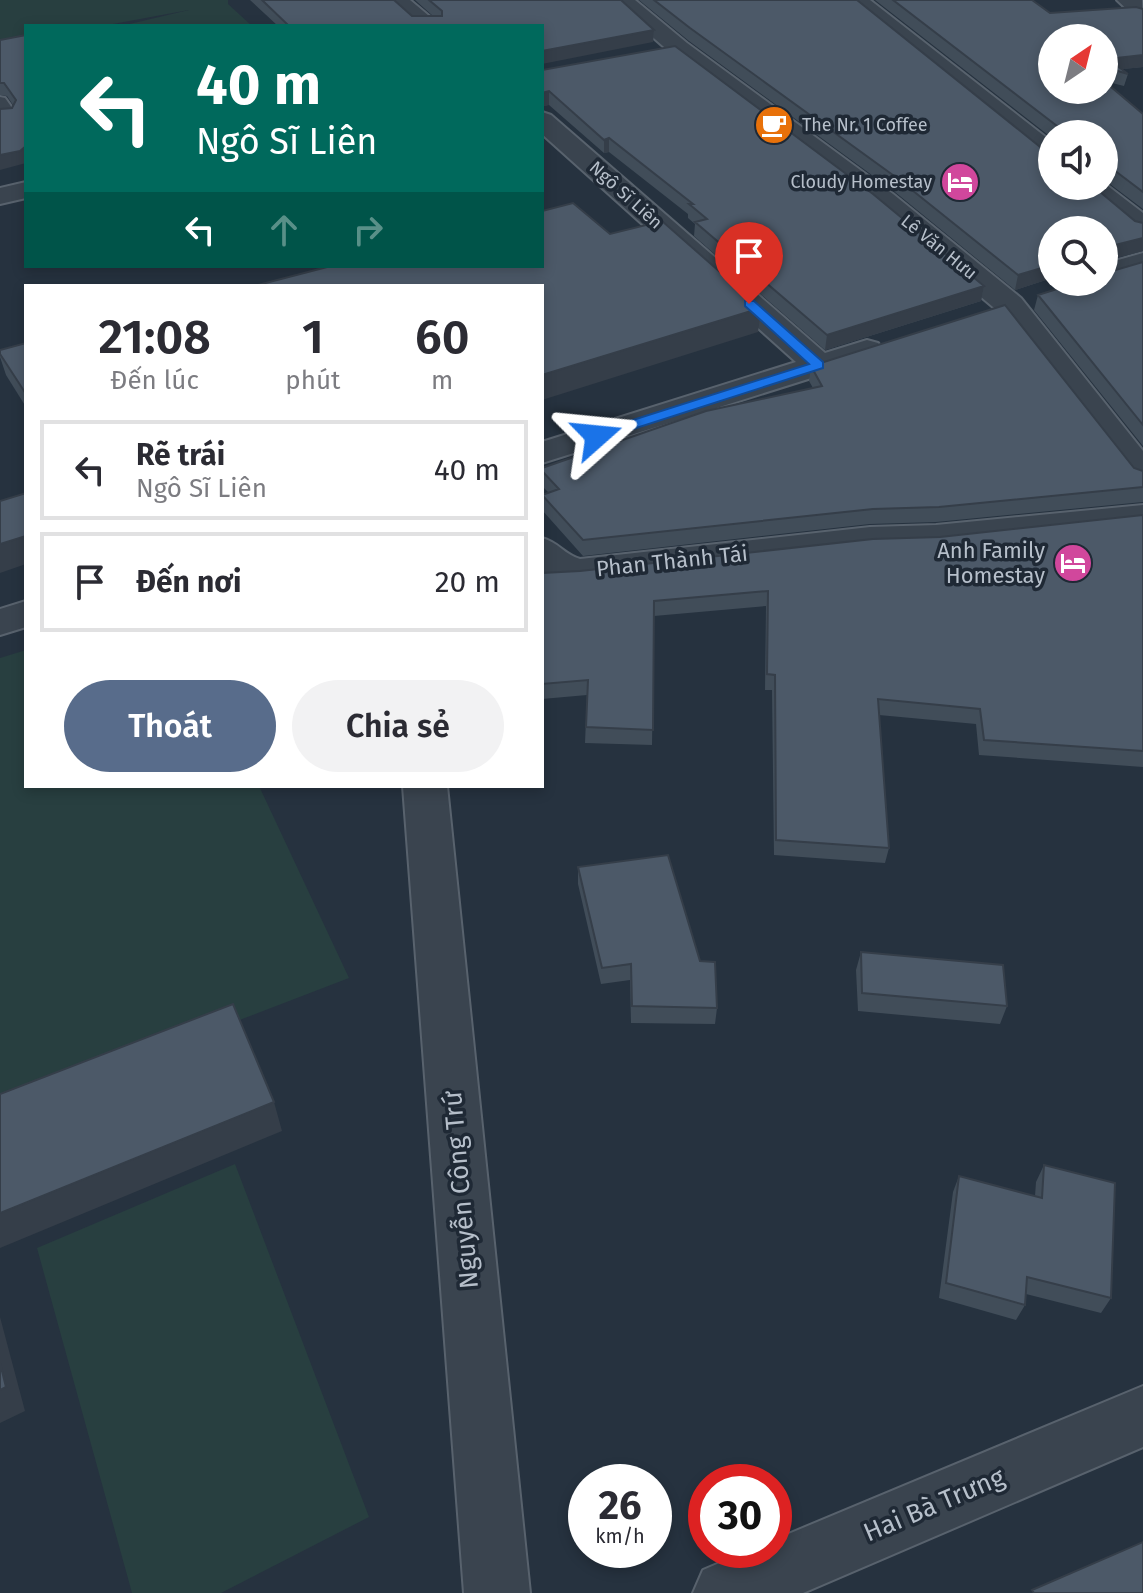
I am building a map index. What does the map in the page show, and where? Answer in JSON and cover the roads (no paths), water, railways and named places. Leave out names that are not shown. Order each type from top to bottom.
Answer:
[{"type":"street","points":[[396,0],[426,24]]},
{"type":"street","name":"Lê Văn Hưu","points":[[621,0],[679,48],[883,200],[1009,305],[1143,474]]},
{"type":"street","points":[[856,0],[1038,144]]},
{"type":"street","points":[[1128,0],[1143,12]]},
{"type":"street","points":[[649,54],[679,48]]},
{"type":"street","name":"Ngô Sĩ Liên","points":[[544,122],[819,365]]},
{"type":"street","points":[[0,196],[24,190]]},
{"type":"street","points":[[1109,200],[1143,227]]},
{"type":"street","points":[[1118,270],[1143,262]]},
{"type":"street","points":[[544,452],[892,342]]},
{"type":"street","name":"Phan Thành Tái","points":[[544,552],[557,565],[580,571],[870,539],[936,537],[1143,516]]},
{"type":"street","points":[[0,622],[24,615]]},
{"type":"street","name":"Nguyễn Công Trứ","points":[[425,788],[497,1593]]},
{"type":"street","name":"Hai Bà Trưng","points":[[726,1593],[1143,1416]]},
{"type":"lane","points":[[0,101],[10,115],[0,117]]},
{"type":"place","name":"The Nr. 1 Coffee","points":[[774,125]]},
{"type":"place","name":"Cloudy Homestay","points":[[960,182]]},
{"type":"place","name":"Anh Family Homestay","points":[[1073,563]]}]
